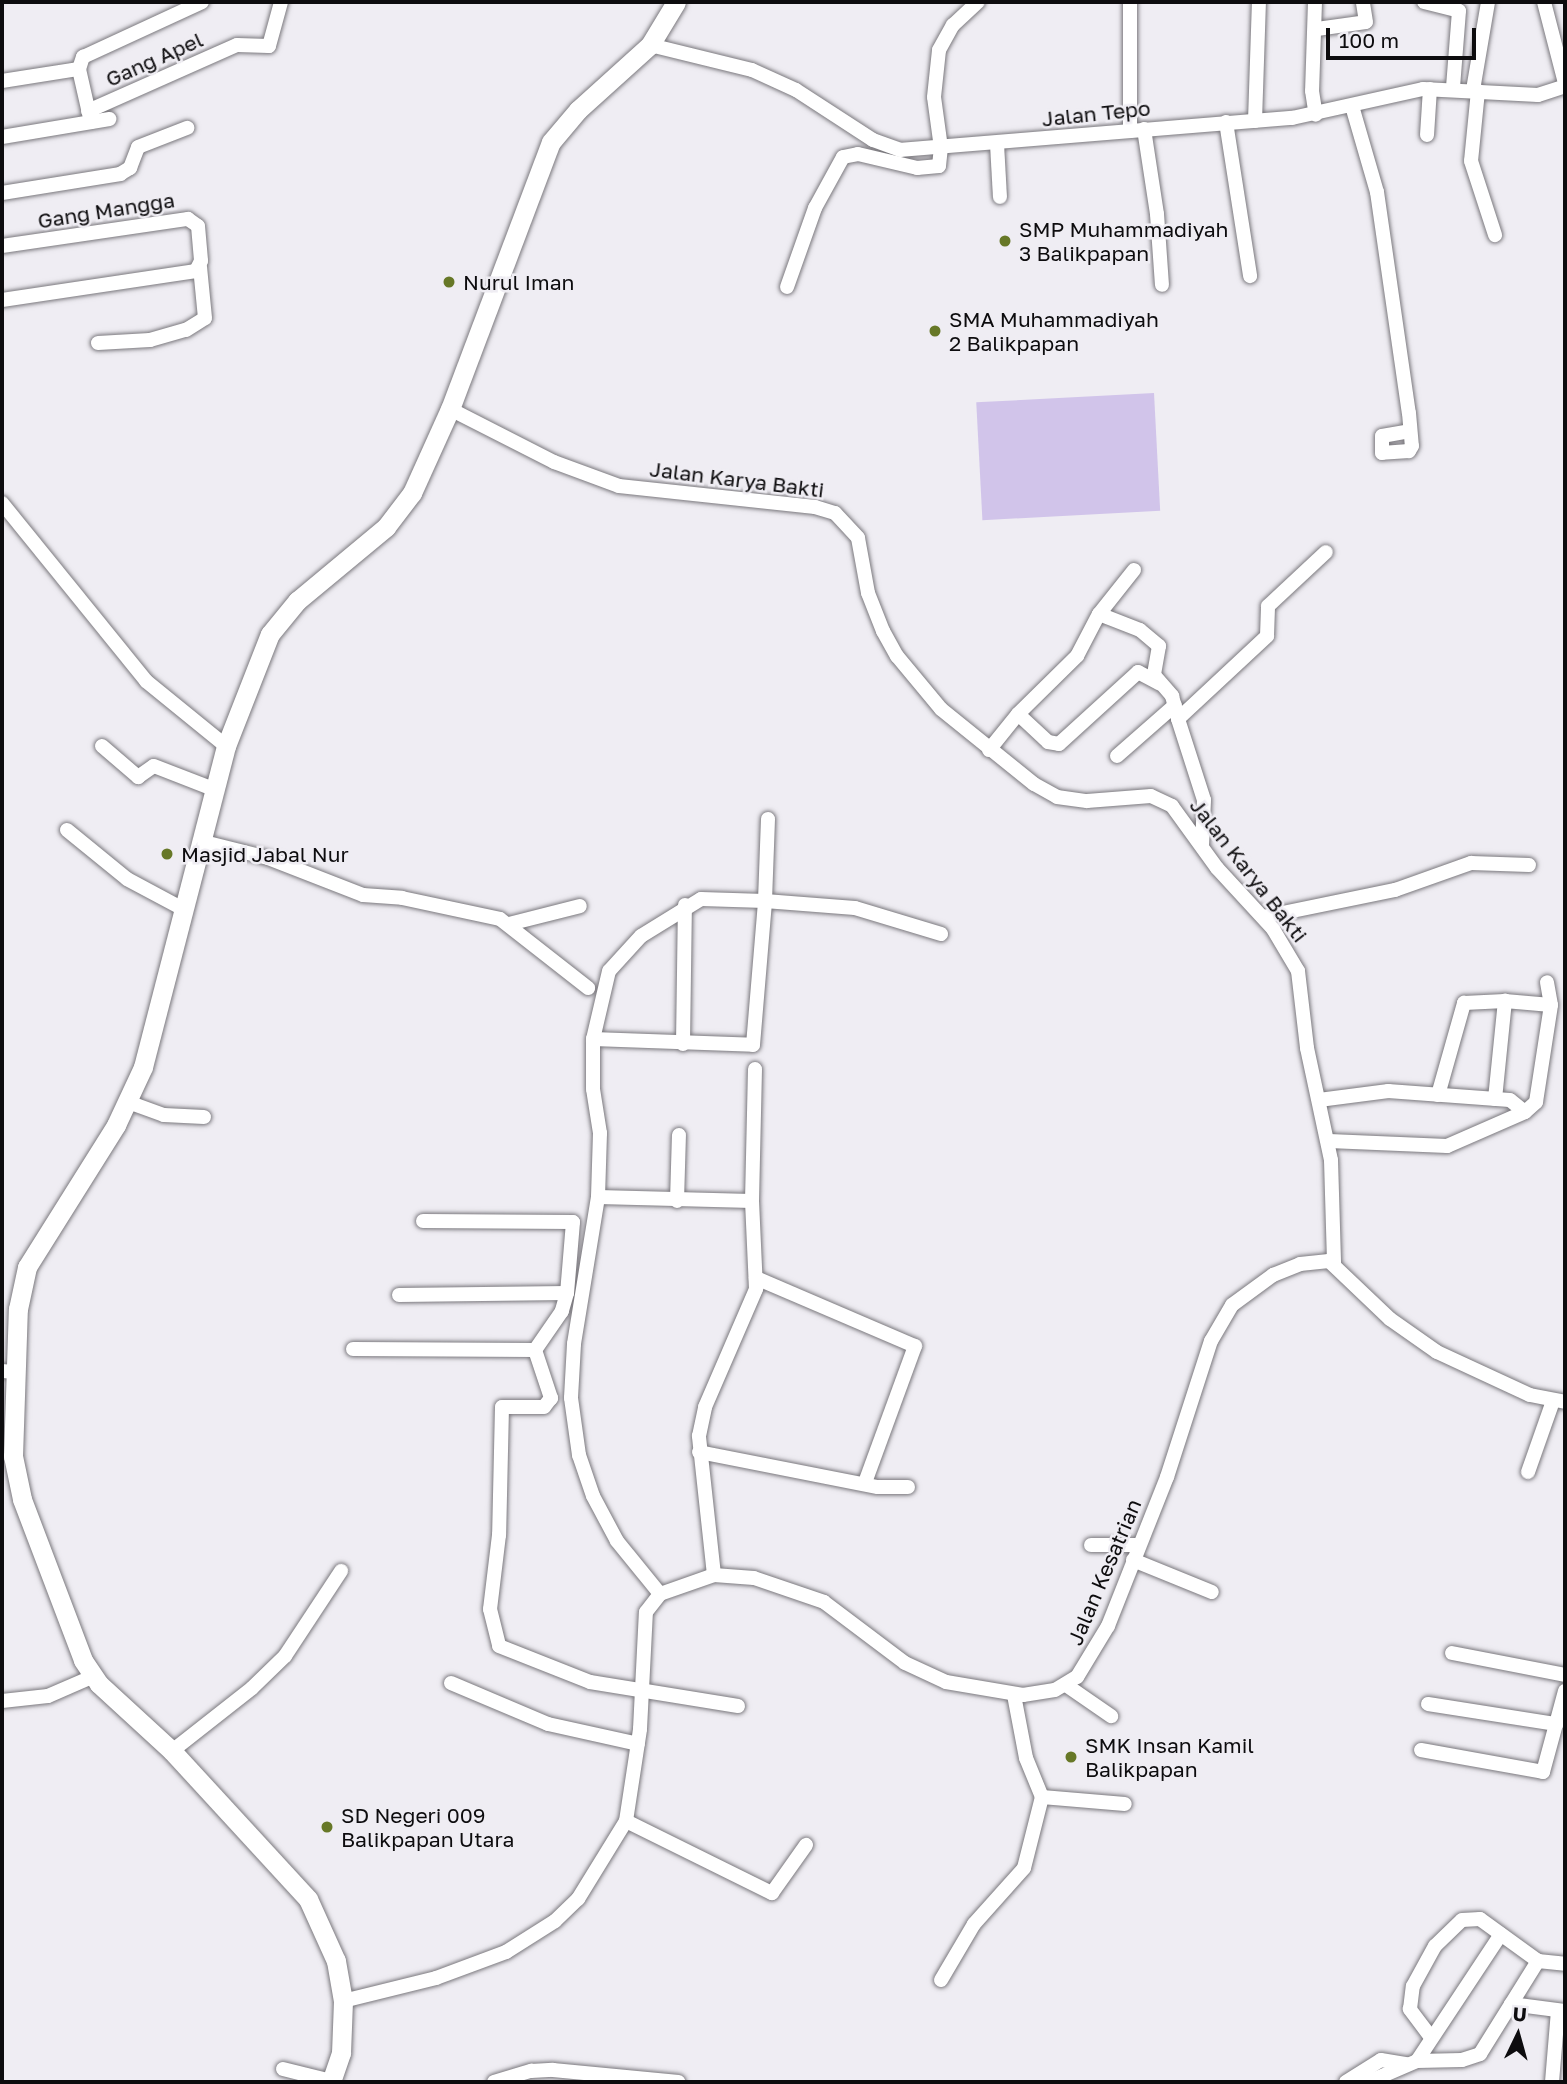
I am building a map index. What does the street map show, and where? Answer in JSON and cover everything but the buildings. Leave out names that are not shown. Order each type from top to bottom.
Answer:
[{"type":"highway","points":[[331,2082],[341,2053],[344,2001],[336,1961],[308,1899],[172,1751],[92,1677],[22,1499],[13,1456],[7,1372],[27,1267],[128,1102],[158,1024],[226,746],[241,701],[277,623],[297,601],[368,545],[401,509],[450,409],[551,142],[578,110],[650,45],[676,2]]},
{"type":"street","points":[[90,117],[79,69],[83,57],[202,2]]},
{"type":"street","name":"Gang Apel","points":[[90,117],[237,45],[269,46],[281,2]]},
{"type":"street","points":[[787,287],[815,208],[842,157],[858,154],[935,169],[941,162],[935,117],[939,50],[953,25],[978,2]]},
{"type":"street","points":[[1130,2],[1137,130],[1162,285]]},
{"type":"street","points":[[1255,121],[1259,2]]},
{"type":"street","points":[[1315,2],[1317,29],[1312,79],[1315,115]]},
{"type":"street","points":[[1317,29],[1366,22],[1363,2]]},
{"type":"street","points":[[1424,2],[1459,12],[1453,88]]},
{"type":"street","points":[[1488,2],[1475,90],[1471,161],[1495,235]]},
{"type":"street","points":[[1545,2],[1565,85]]},
{"type":"street","name":"Jalan Tepo","points":[[650,45],[752,70],[796,90],[891,148],[997,144],[1315,115],[1430,89],[1453,88],[1538,95],[1565,85]]},
{"type":"street","points":[[2,81],[79,69]]},
{"type":"street","points":[[1427,135],[1430,89]]},
{"type":"street","points":[[1352,106],[1377,192],[1389,256],[1410,431]]},
{"type":"street","points":[[2,137],[90,117],[109,119]]},
{"type":"street","points":[[1226,122],[1250,276]]},
{"type":"street","points":[[2,193],[120,174],[130,168],[138,147],[187,128]]},
{"type":"street","points":[[997,144],[1000,197]]},
{"type":"street","name":"Gang Mangga","points":[[2,246],[188,219],[198,226],[200,267]]},
{"type":"street","points":[[2,300],[200,267],[205,318],[186,330],[150,340],[98,343]]},
{"type":"street","name":"Jalan Karya Bakti","points":[[450,409],[554,461],[619,486],[815,507],[835,513],[858,538],[873,607],[897,656],[928,696],[989,750],[1057,797],[1087,801],[1158,797],[1177,811],[1202,846],[1263,917],[1298,971],[1319,1100],[1329,1141],[1334,1264]]},
{"type":"street","points":[[2,503],[146,681],[226,746]]},
{"type":"street","points":[[1117,756],[1177,712],[1267,636],[1268,607],[1326,552]]},
{"type":"street","points":[[989,750],[1018,715],[1077,656],[1099,614],[1134,570]]},
{"type":"street","points":[[1099,614],[1140,630],[1158,646],[1153,670],[1177,712],[1204,800],[1202,846]]},
{"type":"street","points":[[1018,715],[1048,742],[1059,744],[1138,671],[1159,683]]},
{"type":"street","points":[[102,746],[138,777],[154,766],[216,790]]},
{"type":"street","points":[[593,1039],[683,1044],[756,1042],[768,819]]},
{"type":"street","points":[[67,830],[127,879],[185,910]]},
{"type":"street","points":[[204,842],[268,858],[363,895],[402,898],[488,915],[509,925],[589,988]]},
{"type":"street","points":[[1263,917],[1395,890],[1471,863],[1529,865]]},
{"type":"street","points":[[660,1594],[606,1524],[579,1455],[570,1380],[598,1197],[600,1133],[593,1089],[593,1039],[601,993],[615,961],[641,936],[685,905],[711,897],[855,908],[941,934]]},
{"type":"street","points":[[683,1044],[685,905]]},
{"type":"street","points":[[509,925],[580,906]]},
{"type":"street","points":[[1329,1141],[1447,1146],[1525,1112],[1536,1102],[1550,1005],[1547,982]]},
{"type":"street","points":[[1438,1095],[1464,1003],[1505,1001],[1550,1005]]},
{"type":"street","points":[[1496,1099],[1505,1001]]},
{"type":"street","points":[[713,1575],[699,1452],[705,1407],[744,1323],[756,1278],[752,1201],[755,1069]]},
{"type":"street","points":[[1319,1100],[1388,1091],[1518,1102],[1525,1112]]},
{"type":"street","points":[[128,1102],[164,1115],[204,1117]]},
{"type":"street","points":[[677,1201],[679,1135]]},
{"type":"street","points":[[598,1197],[752,1201]]},
{"type":"street","points":[[423,1220],[573,1222],[567,1293],[562,1311],[535,1350]]},
{"type":"street","name":"Jalan Kesatrian","points":[[1066,1685],[1098,1646],[1167,1476],[1211,1340],[1232,1305],[1284,1270],[1313,1261],[1334,1264]]},
{"type":"street","points":[[1334,1264],[1416,1339],[1510,1386],[1559,1401],[1528,1472]]},
{"type":"street","points":[[756,1278],[915,1346],[865,1483]]},
{"type":"street","points":[[399,1295],[567,1293]]},
{"type":"street","points":[[353,1349],[535,1350]]},
{"type":"street","points":[[535,1350],[551,1398],[544,1407],[502,1407],[499,1535],[490,1609],[499,1646],[583,1680],[642,1693],[738,1706]]},
{"type":"street","points":[[699,1452],[865,1483],[908,1487]]},
{"type":"street","points":[[1091,1545],[1138,1545]]},
{"type":"street","points":[[1133,1560],[1212,1592]]},
{"type":"street","points":[[172,1751],[252,1688],[285,1656],[341,1571]]},
{"type":"street","points":[[344,2001],[467,1968],[529,1940],[578,1899],[626,1821],[638,1744],[646,1612],[660,1594],[713,1575],[754,1578],[805,1592],[844,1614],[920,1671],[960,1686],[1014,1695],[1036,1694],[1066,1685],[1111,1716]]},
{"type":"street","points":[[1452,1653],[1565,1675]]},
{"type":"street","points":[[2,1701],[48,1696],[92,1677]]},
{"type":"street","points":[[451,1683],[548,1724],[638,1744]]},
{"type":"street","points":[[1421,1750],[1543,1772],[1565,1691]]},
{"type":"street","points":[[941,1980],[974,1924],[1024,1868],[1042,1797],[1026,1758],[1014,1695]]},
{"type":"street","points":[[1428,1704],[1556,1724]]},
{"type":"street","points":[[1042,1797],[1125,1804]]},
{"type":"street","points":[[626,1821],[772,1893],[806,1845]]},
{"type":"street","points":[[1430,2036],[1413,2017],[1410,1998],[1435,1946],[1451,1928],[1471,1917],[1501,1934],[1538,1961],[1565,1964]]},
{"type":"street","points":[[1368,2082],[1412,2063],[1501,1934]]},
{"type":"street","points":[[1346,2082],[1381,2060],[1412,2063],[1462,2060],[1480,2054],[1538,1961]]},
{"type":"street","points":[[1511,2004],[1562,2011],[1552,2082]]},
{"type":"street","points":[[283,2069],[331,2082]]},
{"type":"street","points":[[494,2082],[531,2071],[553,2070],[678,2082]]},
{"type":"shaded area","points":[[1154,393],[1160,511],[982,520],[976,402]]},
{"type":"place","name":"SMP Muhammadiyah 3 Balikpapan","points":[[1005,241]]},
{"type":"place","name":"Nurul Iman","points":[[449,282]]},
{"type":"place","name":"SMA Muhammadiyah 2 Balikpapan","points":[[935,331]]},
{"type":"place","name":"Masjid Jabal Nur","points":[[167,854]]},
{"type":"place","name":"SMK Insan Kamil Balikpapan","points":[[1071,1757]]},
{"type":"place","name":"SD Negeri 009 Balikpapan Utara","points":[[327,1827]]}]
